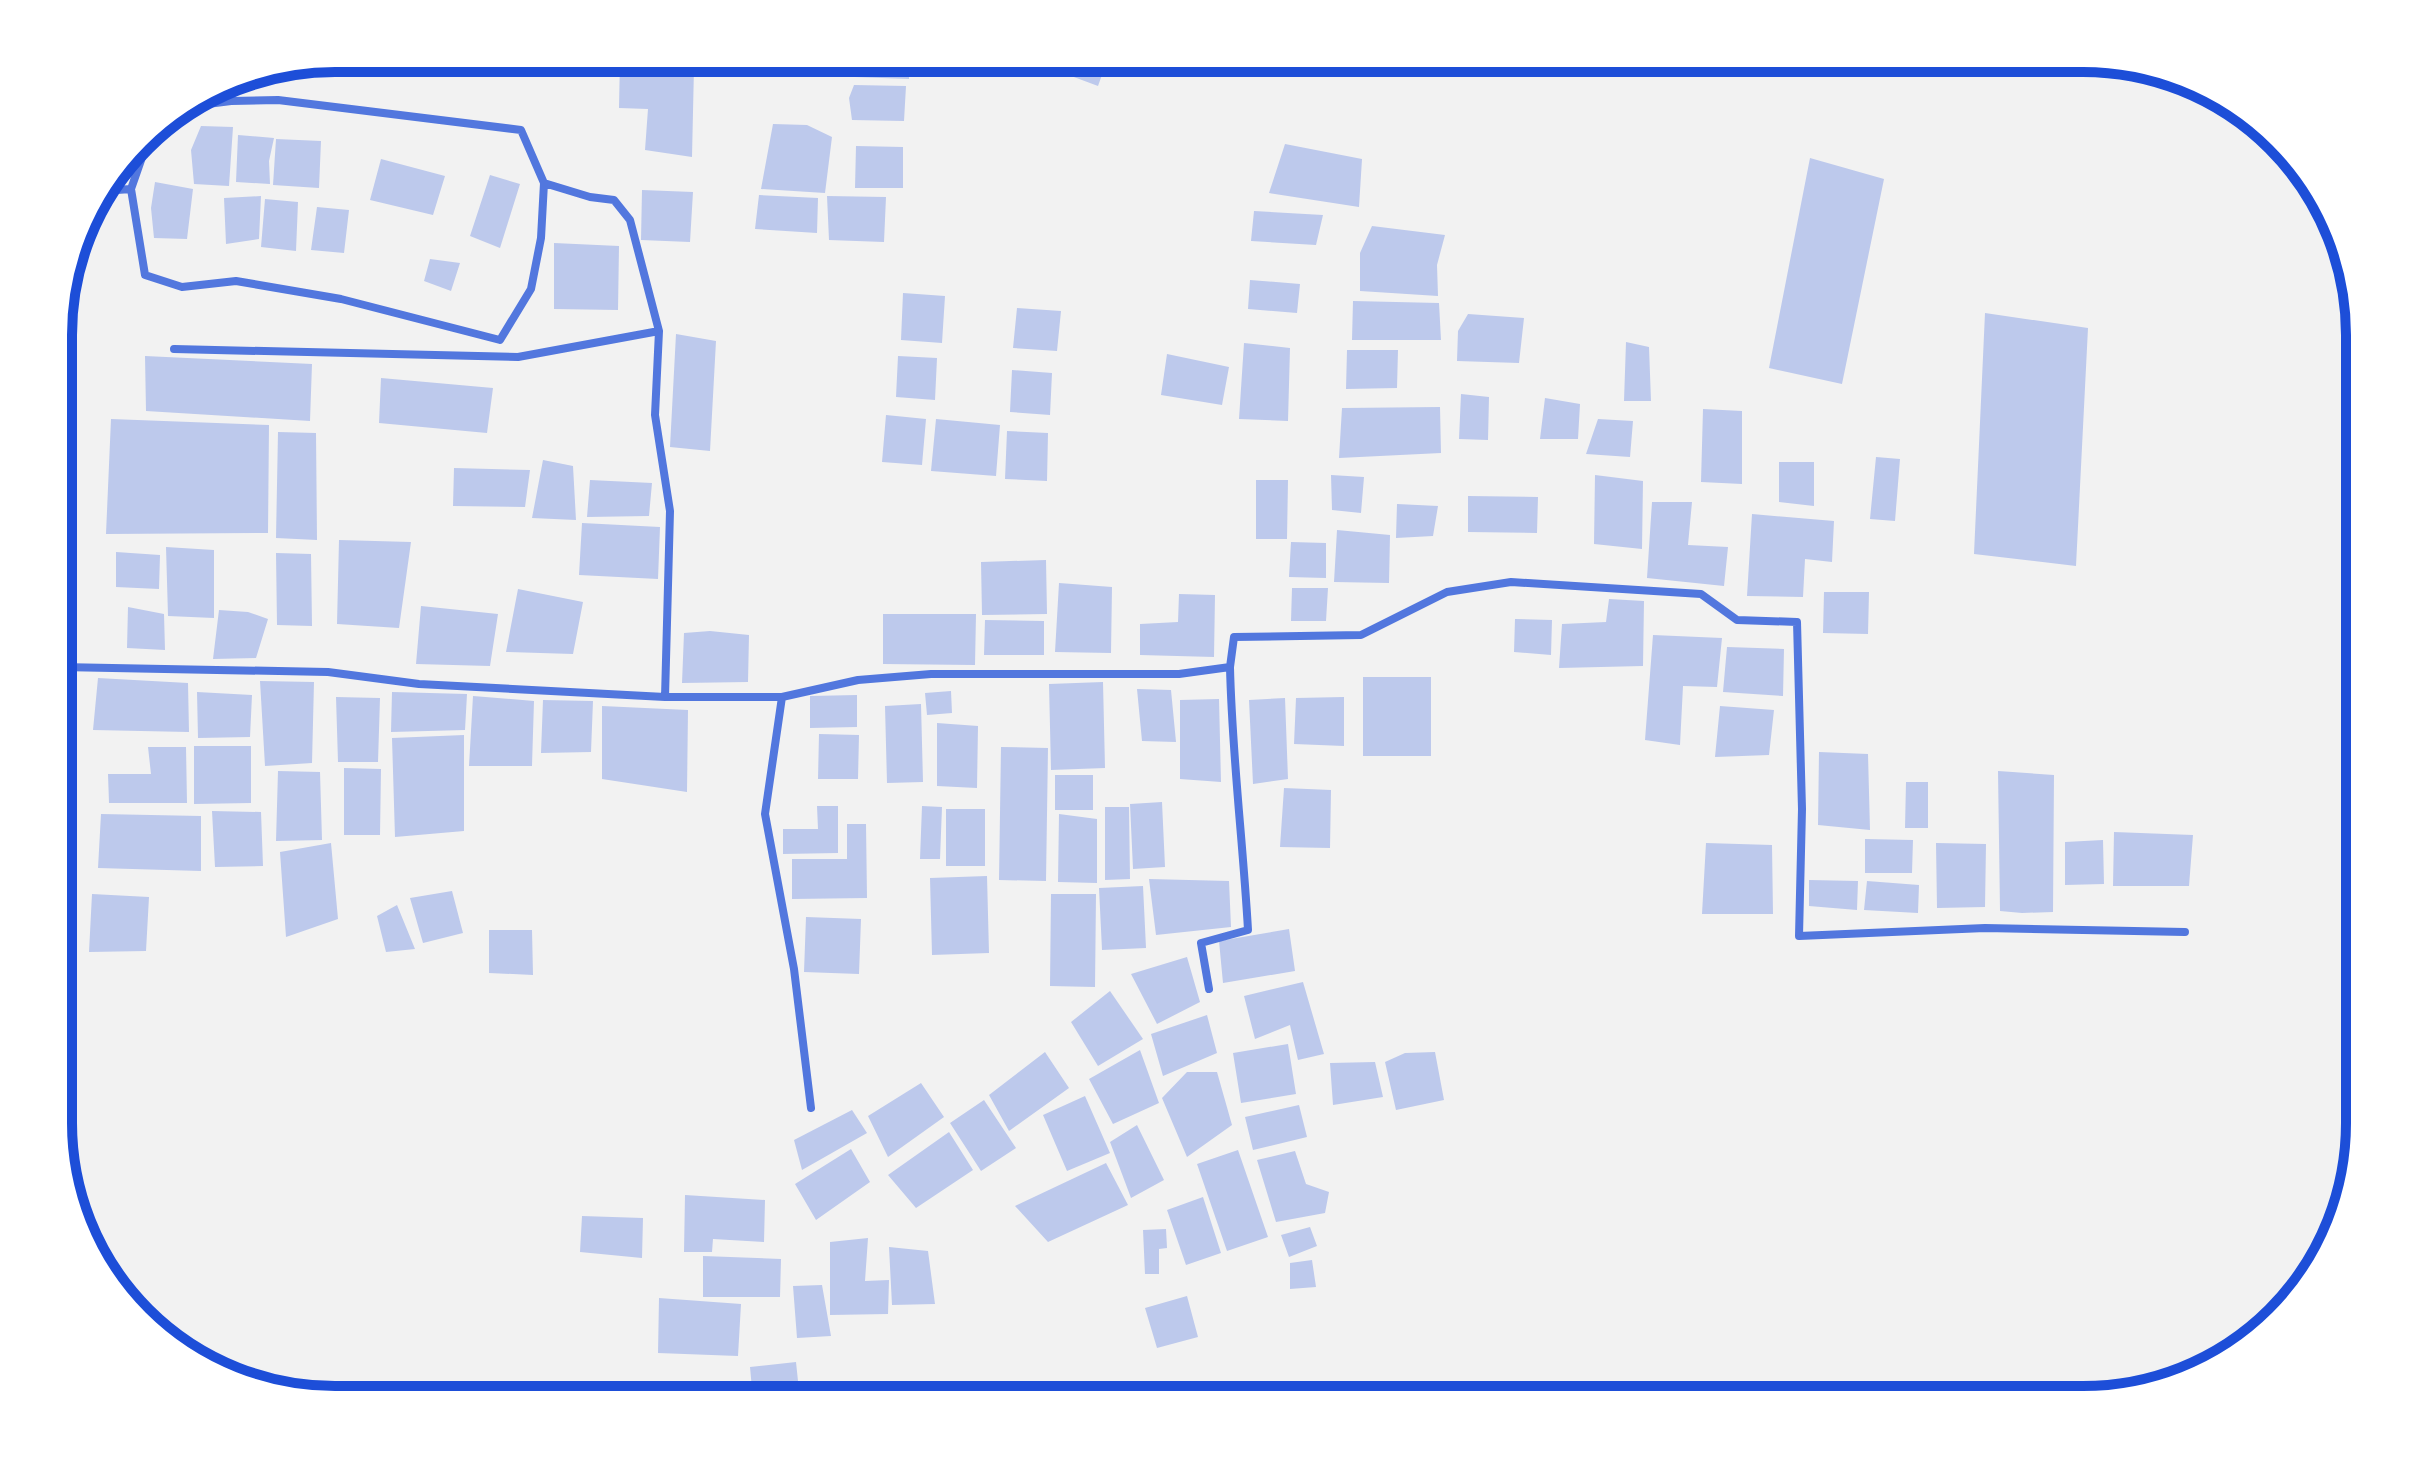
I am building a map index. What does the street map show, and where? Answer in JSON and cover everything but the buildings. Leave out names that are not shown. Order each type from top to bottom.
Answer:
[{"type":"street","points":[[142,157],[131,189],[145,275],[182,287],[236,281],[341,299],[500,340],[531,289],[541,238],[544,183],[521,130],[278,100],[210,104]]},
{"type":"street","points":[[544,183],[590,197],[614,200],[630,220],[659,331],[655,415],[670,511],[665,697]]},
{"type":"street","points":[[115,190],[131,189]]},
{"type":"street","points":[[174,349],[518,357],[659,331]]},
{"type":"street","points":[[1209,989],[1201,943],[1248,930],[1243,832],[1231,720],[1230,667],[1234,637],[1361,635],[1447,592],[1511,582],[1701,594],[1737,620],[1797,622],[1802,809],[1799,936],[1985,928],[2185,932]]},
{"type":"street","points":[[72,666],[328,672],[419,684],[665,697],[782,697],[858,680],[931,674],[1179,674],[1230,667]]},
{"type":"street","points":[[782,697],[765,814],[794,969],[811,1108]]}]
